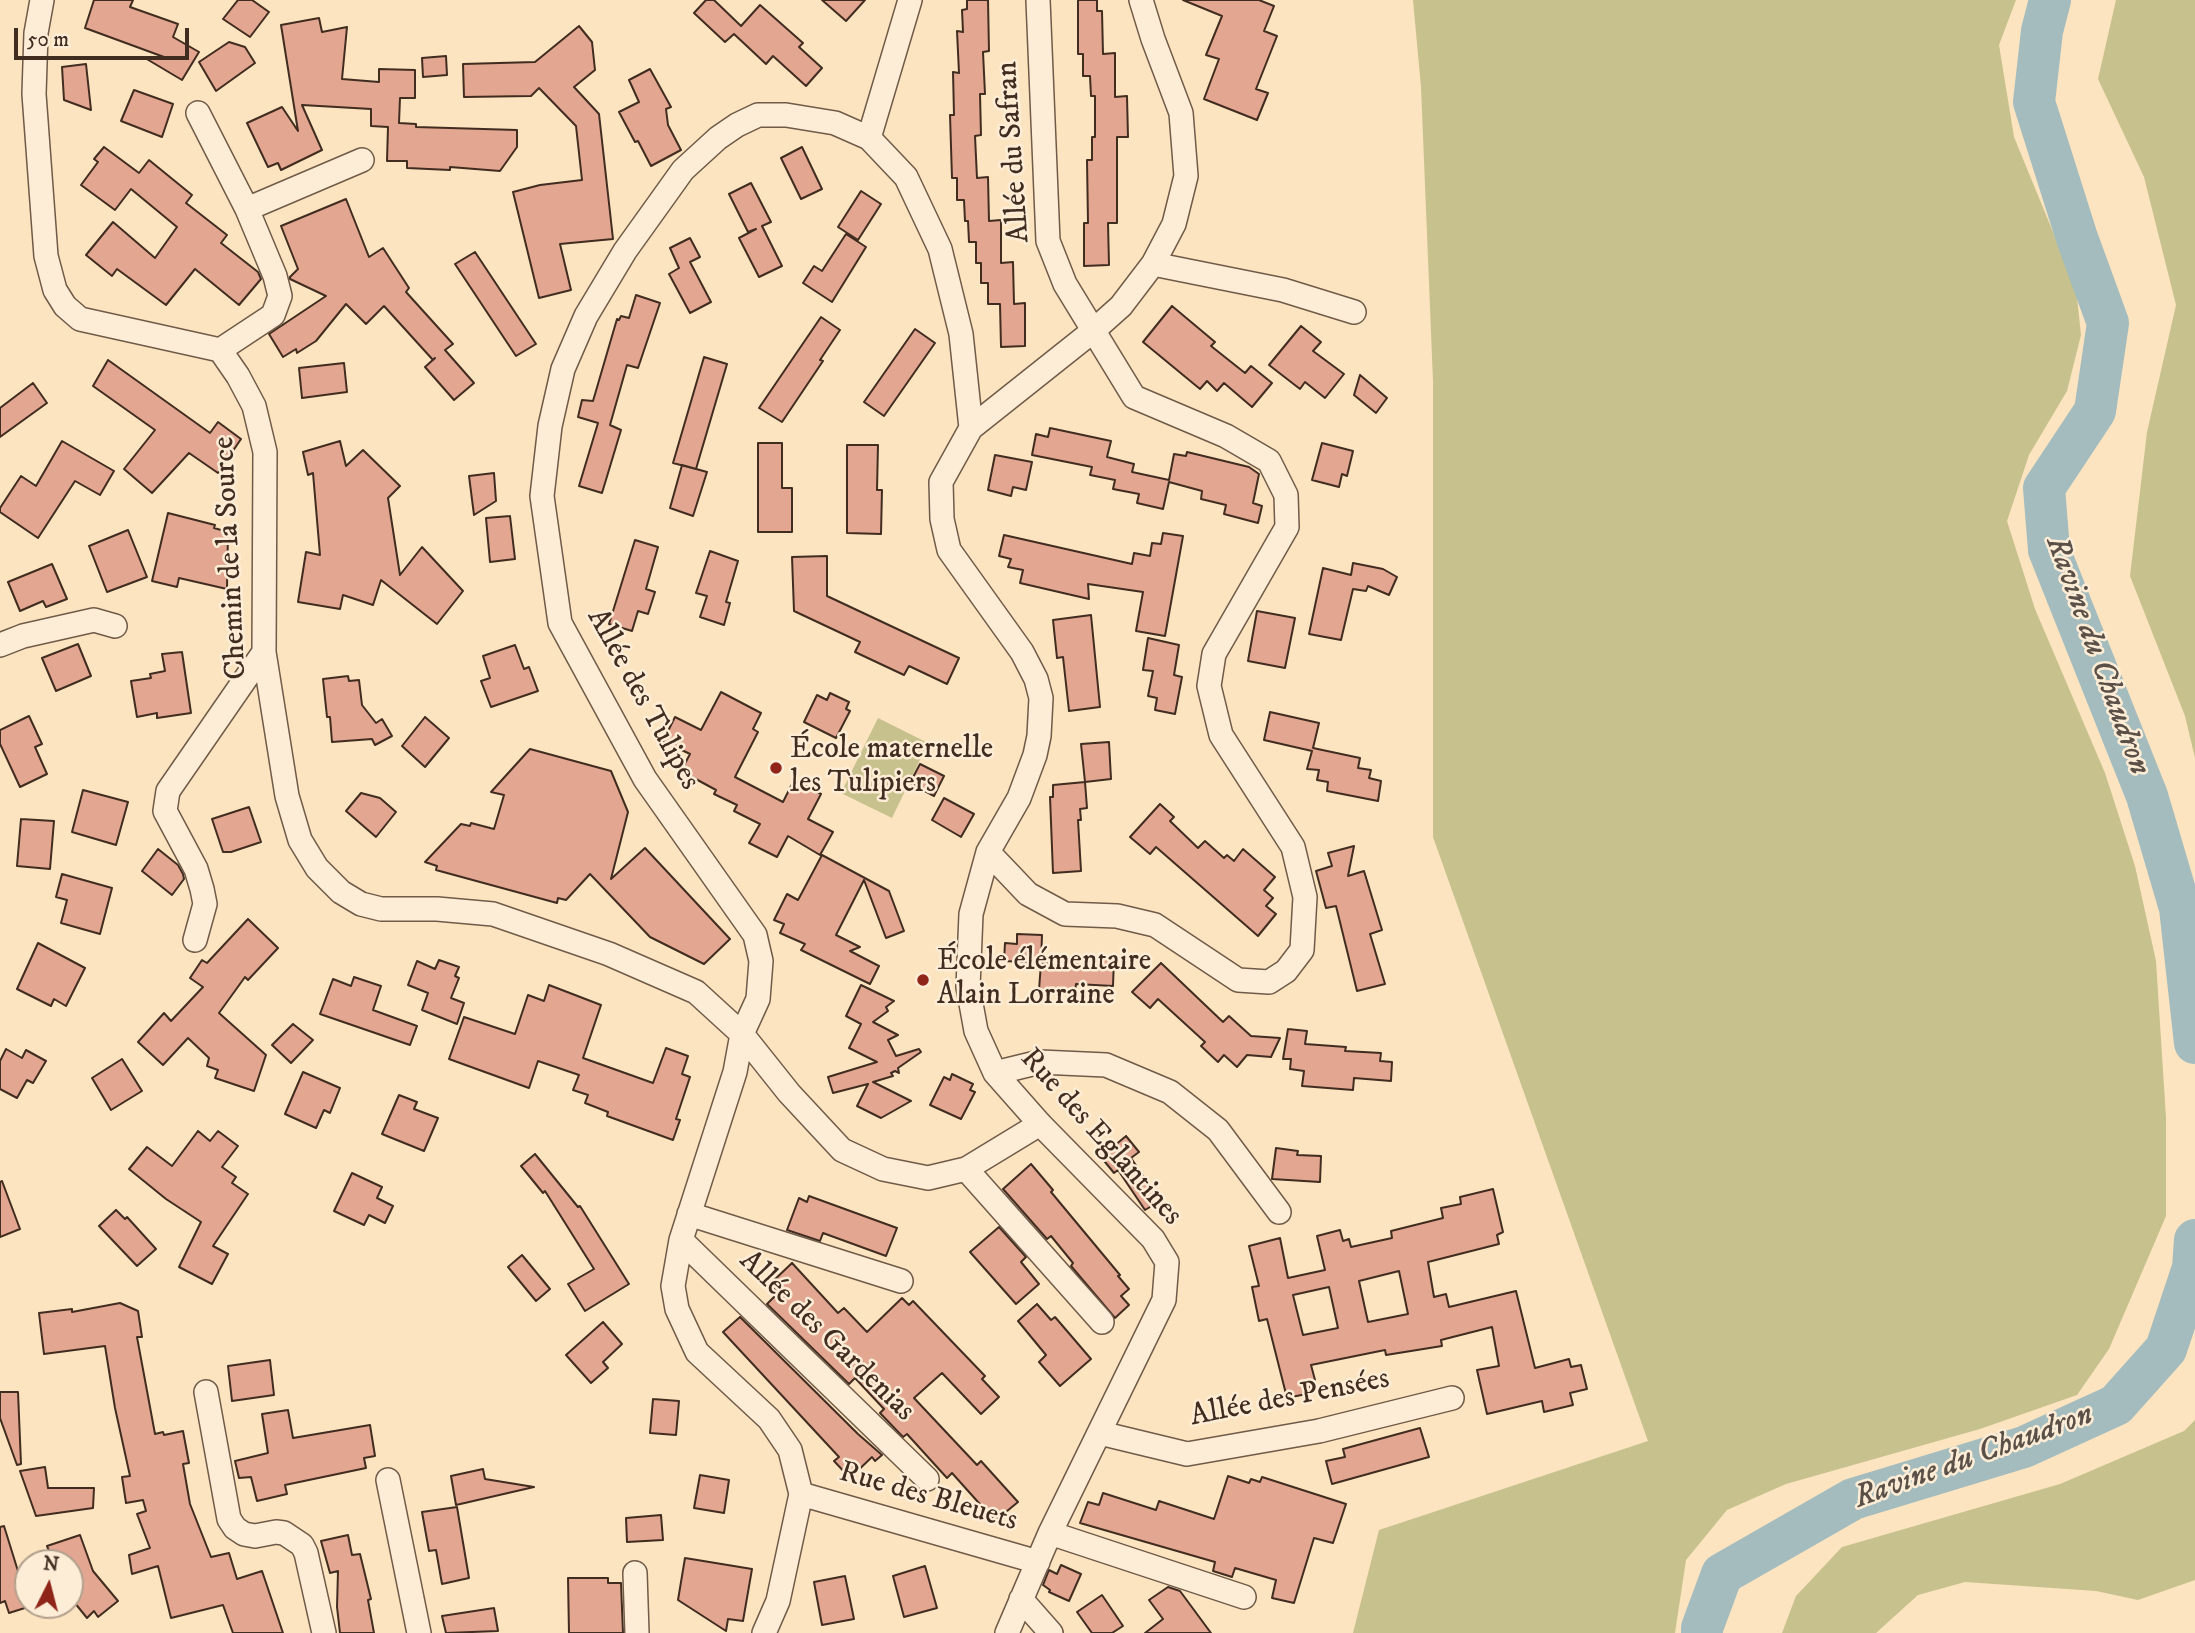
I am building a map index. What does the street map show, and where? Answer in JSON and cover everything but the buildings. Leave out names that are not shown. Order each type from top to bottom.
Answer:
[{"type":"street","points":[[42,0],[36,33],[34,94],[46,256],[55,290],[65,306],[80,319],[220,350],[273,315],[280,296],[275,276],[247,209],[198,113]]},
{"type":"street","points":[[869,138],[910,0]]},
{"type":"street","name":"Allée du Safran","points":[[988,852],[1028,894],[1065,914],[1116,916],[1155,925],[1238,980],[1269,982],[1286,971],[1302,950],[1305,897],[1293,847],[1221,735],[1209,687],[1214,654],[1287,527],[1286,495],[1269,461],[1226,436],[1134,397],[1065,284],[1048,241],[1038,0]]},
{"type":"street","name":"Rue des Eglantines","points":[[1007,1633],[1050,1533],[1164,1300],[1167,1262],[1153,1239],[1040,1124],[995,1073],[976,1031],[968,986],[971,914],[988,852],[1018,798],[1035,755],[1041,698],[1036,679],[1022,652],[950,550],[942,519],[941,482],[971,428],[1121,306],[1153,264],[1174,224],[1186,176],[1181,113],[1141,0]]},
{"type":"street","name":"Allée des Tulipes","points":[[742,1034],[758,999],[761,961],[755,935],[645,779],[560,623],[542,496],[550,426],[563,369],[586,316],[625,251],[683,170],[737,124],[758,115],[786,115],[835,123],[869,138],[906,177],[940,249],[961,334],[971,428]]},
{"type":"street","points":[[247,209],[362,160]]},
{"type":"street","points":[[1153,264],[1283,290],[1354,312]]},
{"type":"street","name":"Chemin de la Source","points":[[220,350],[238,376],[254,407],[265,452],[264,652],[287,796],[300,839],[317,868],[341,891],[361,904],[381,909],[437,909],[493,914],[609,954],[696,992],[742,1034],[789,1093],[842,1150],[883,1169],[928,1178],[966,1169],[1040,1124]]},
{"type":"street","points":[[0,645],[23,636],[94,620],[116,626]]},
{"type":"street","points":[[195,940],[205,904],[195,869],[165,811],[168,792],[264,652]]},
{"type":"street","points":[[742,1034],[735,1072],[681,1240],[673,1286],[682,1323],[697,1352],[768,1419],[790,1450],[801,1494],[778,1601],[764,1633]]},
{"type":"street","points":[[995,1073],[1040,1062],[1106,1065],[1170,1092],[1218,1130],[1279,1212]]},
{"type":"street","points":[[966,1169],[1102,1322]]},
{"type":"street","name":"Allée des Gardenias","points":[[689,1214],[901,1281]]},
{"type":"street","name":"Allée des Gardenias","points":[[681,1240],[927,1479]]},
{"type":"street","points":[[206,1392],[229,1519],[235,1528],[244,1534],[256,1536],[284,1533],[302,1545],[324,1633]]},
{"type":"street","name":"Allée des Pensées","points":[[1100,1433],[1187,1454],[1319,1431],[1452,1398]]},
{"type":"street","points":[[388,1480],[419,1633]]},
{"type":"street","name":"Rue des Bleuets","points":[[801,1494],[1038,1562]]},
{"type":"street","points":[[1050,1533],[1244,1597]]},
{"type":"street","points":[[635,1573],[637,1633]]},
{"type":"street","points":[[1021,1600],[1051,1633]]},
{"type":"shaded area","points":[[1413,0],[2016,0],[1999,45],[2014,137],[2076,288],[2081,335],[2067,391],[2029,455],[2007,521],[2035,609],[2105,773],[2135,866],[2156,961],[2166,1118],[2166,1216],[2109,1349],[2077,1395],[1980,1429],[1786,1484],[1727,1510],[1686,1560],[1675,1633],[1353,1633],[1379,1530],[1648,1441],[1433,837],[1433,381],[1421,87]]},
{"type":"shaded area","points":[[2116,0],[2195,0],[2195,758],[2185,716],[2130,576],[2147,432],[2176,305],[2144,177],[2098,79]]},
{"type":"shaded area","points":[[878,718],[928,743],[892,818],[841,793]]},
{"type":"shaded area","points":[[2195,1420],[2195,1580],[2138,1600],[2096,1591],[1965,1582],[1918,1595],[1876,1633],[1782,1633],[1796,1596],[1842,1547],[2060,1484],[2184,1431]]},
{"type":"waterway","name":"Ravine du Chaudron","points":[[2050,0],[2042,31],[2034,102],[2077,238],[2108,323],[2095,411],[2044,488],[2049,550],[2147,796],[2180,908],[2195,1043]]},
{"type":"waterway","name":"Ravine du Chaudron","points":[[1702,1633],[1722,1574],[1853,1499],[2024,1447],[2116,1405],[2166,1349],[2193,1268],[2195,1240]]},
{"type":"place","name":"École maternelle les Tulipiers","points":[[776,768]]},
{"type":"place","name":"École élémentaire Alain Lorraine","points":[[923,980]]}]
